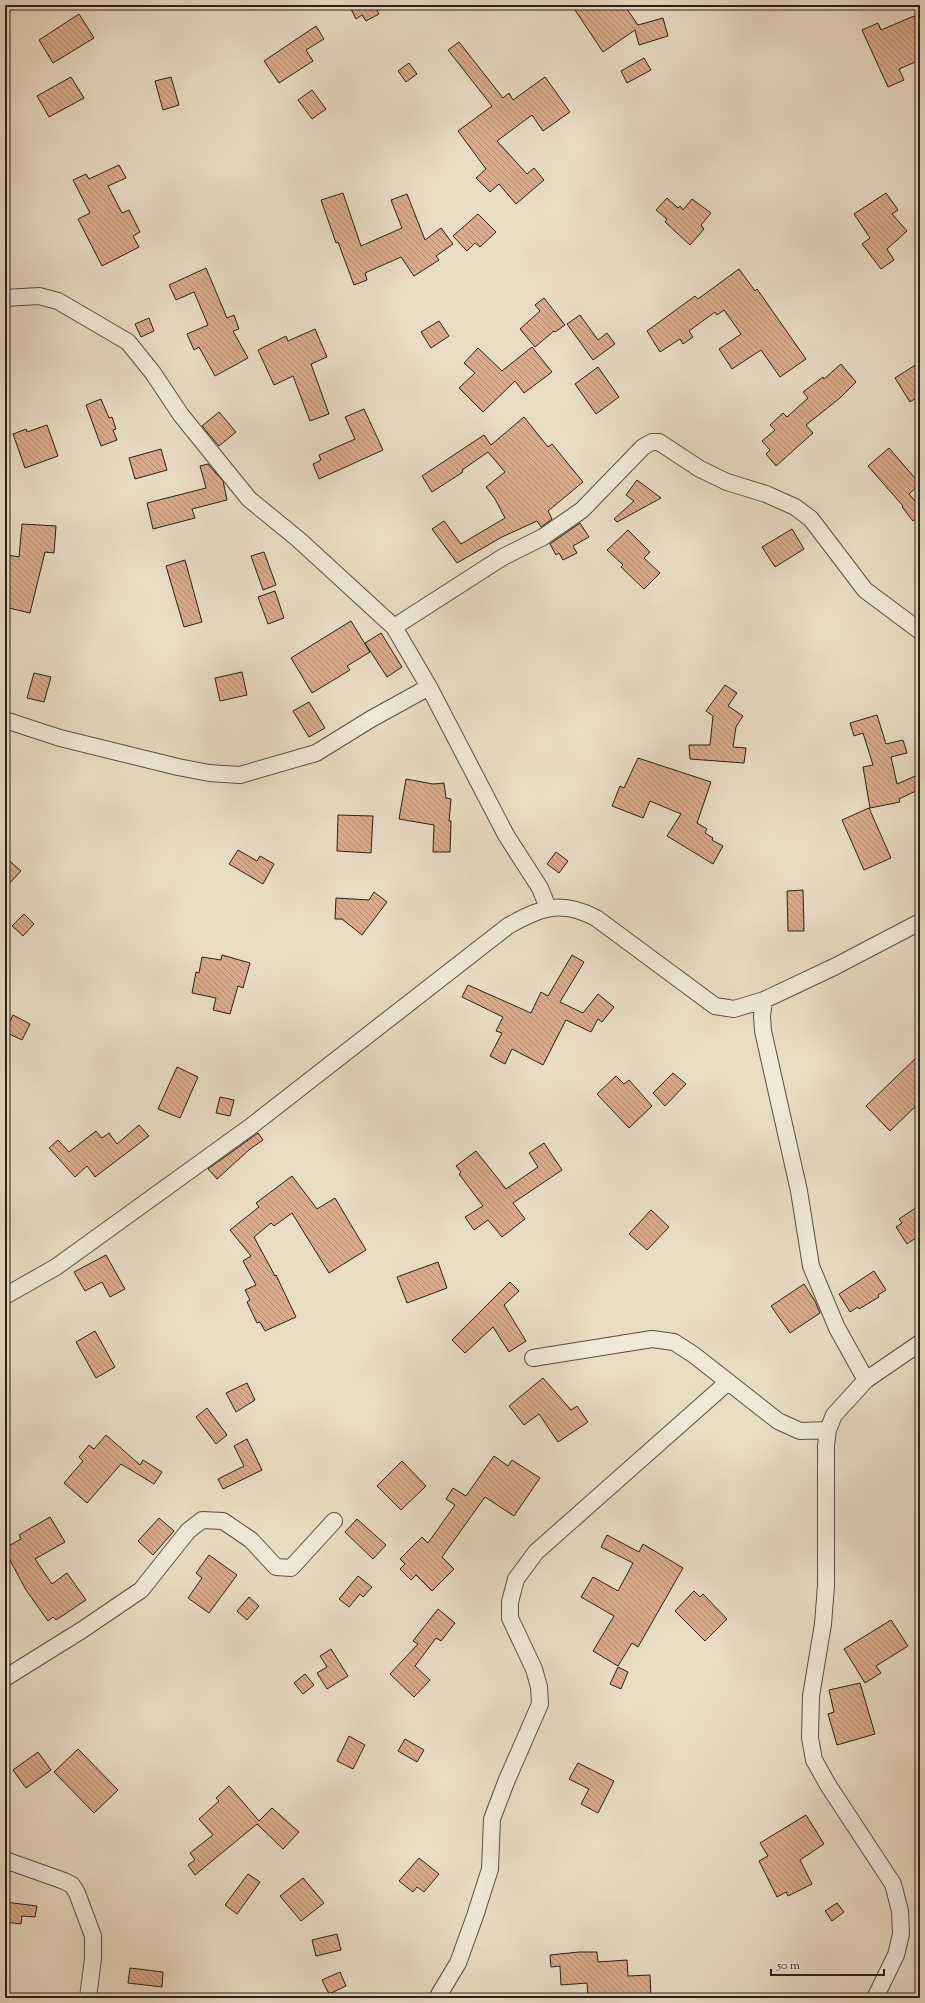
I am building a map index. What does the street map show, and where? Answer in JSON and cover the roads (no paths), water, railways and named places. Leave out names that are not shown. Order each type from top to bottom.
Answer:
[{"type":"street","points":[[5,298],[39,296],[58,301],[128,342],[153,373],[181,415],[249,499],[298,539],[394,627],[429,687],[506,835],[540,888],[548,908]]},
{"type":"street","points":[[394,627],[503,557],[543,537],[582,510],[643,448],[652,442],[659,442],[700,469],[727,482],[766,494],[795,507],[811,519],[865,590],[920,632]]},
{"type":"street","points":[[5,720],[60,738],[178,767],[209,773],[240,775],[316,753],[371,719],[429,687]]},
{"type":"street","points":[[5,1296],[56,1267],[250,1127],[508,926],[532,913],[548,908],[572,908],[596,918],[715,1006],[734,1009],[764,1000],[834,967],[920,922]]},
{"type":"street","points":[[764,1000],[762,1016],[763,1030],[799,1191],[811,1266],[837,1328],[866,1380]]},
{"type":"street","points":[[534,1358],[652,1339],[674,1342],[694,1355],[778,1421],[800,1431],[828,1430]]},
{"type":"street","points":[[875,1998],[896,1955],[901,1934],[900,1911],[893,1884],[828,1785],[814,1760],[810,1738],[811,1696],[823,1624],[826,1586],[826,1446],[828,1430],[834,1415],[866,1380],[920,1342]]},
{"type":"street","points":[[437,1998],[458,1963],[475,1916],[490,1869],[492,1819],[506,1782],[540,1704],[539,1687],[534,1669],[510,1618],[510,1602],[516,1579],[536,1552],[728,1382]]},
{"type":"street","points":[[5,1678],[82,1630],[141,1590],[188,1532],[202,1520],[223,1521],[251,1540],[276,1567],[291,1568],[334,1521]]},
{"type":"street","points":[[5,1860],[64,1880],[72,1885],[77,1893],[93,1936],[93,1958],[88,1998]]}]
